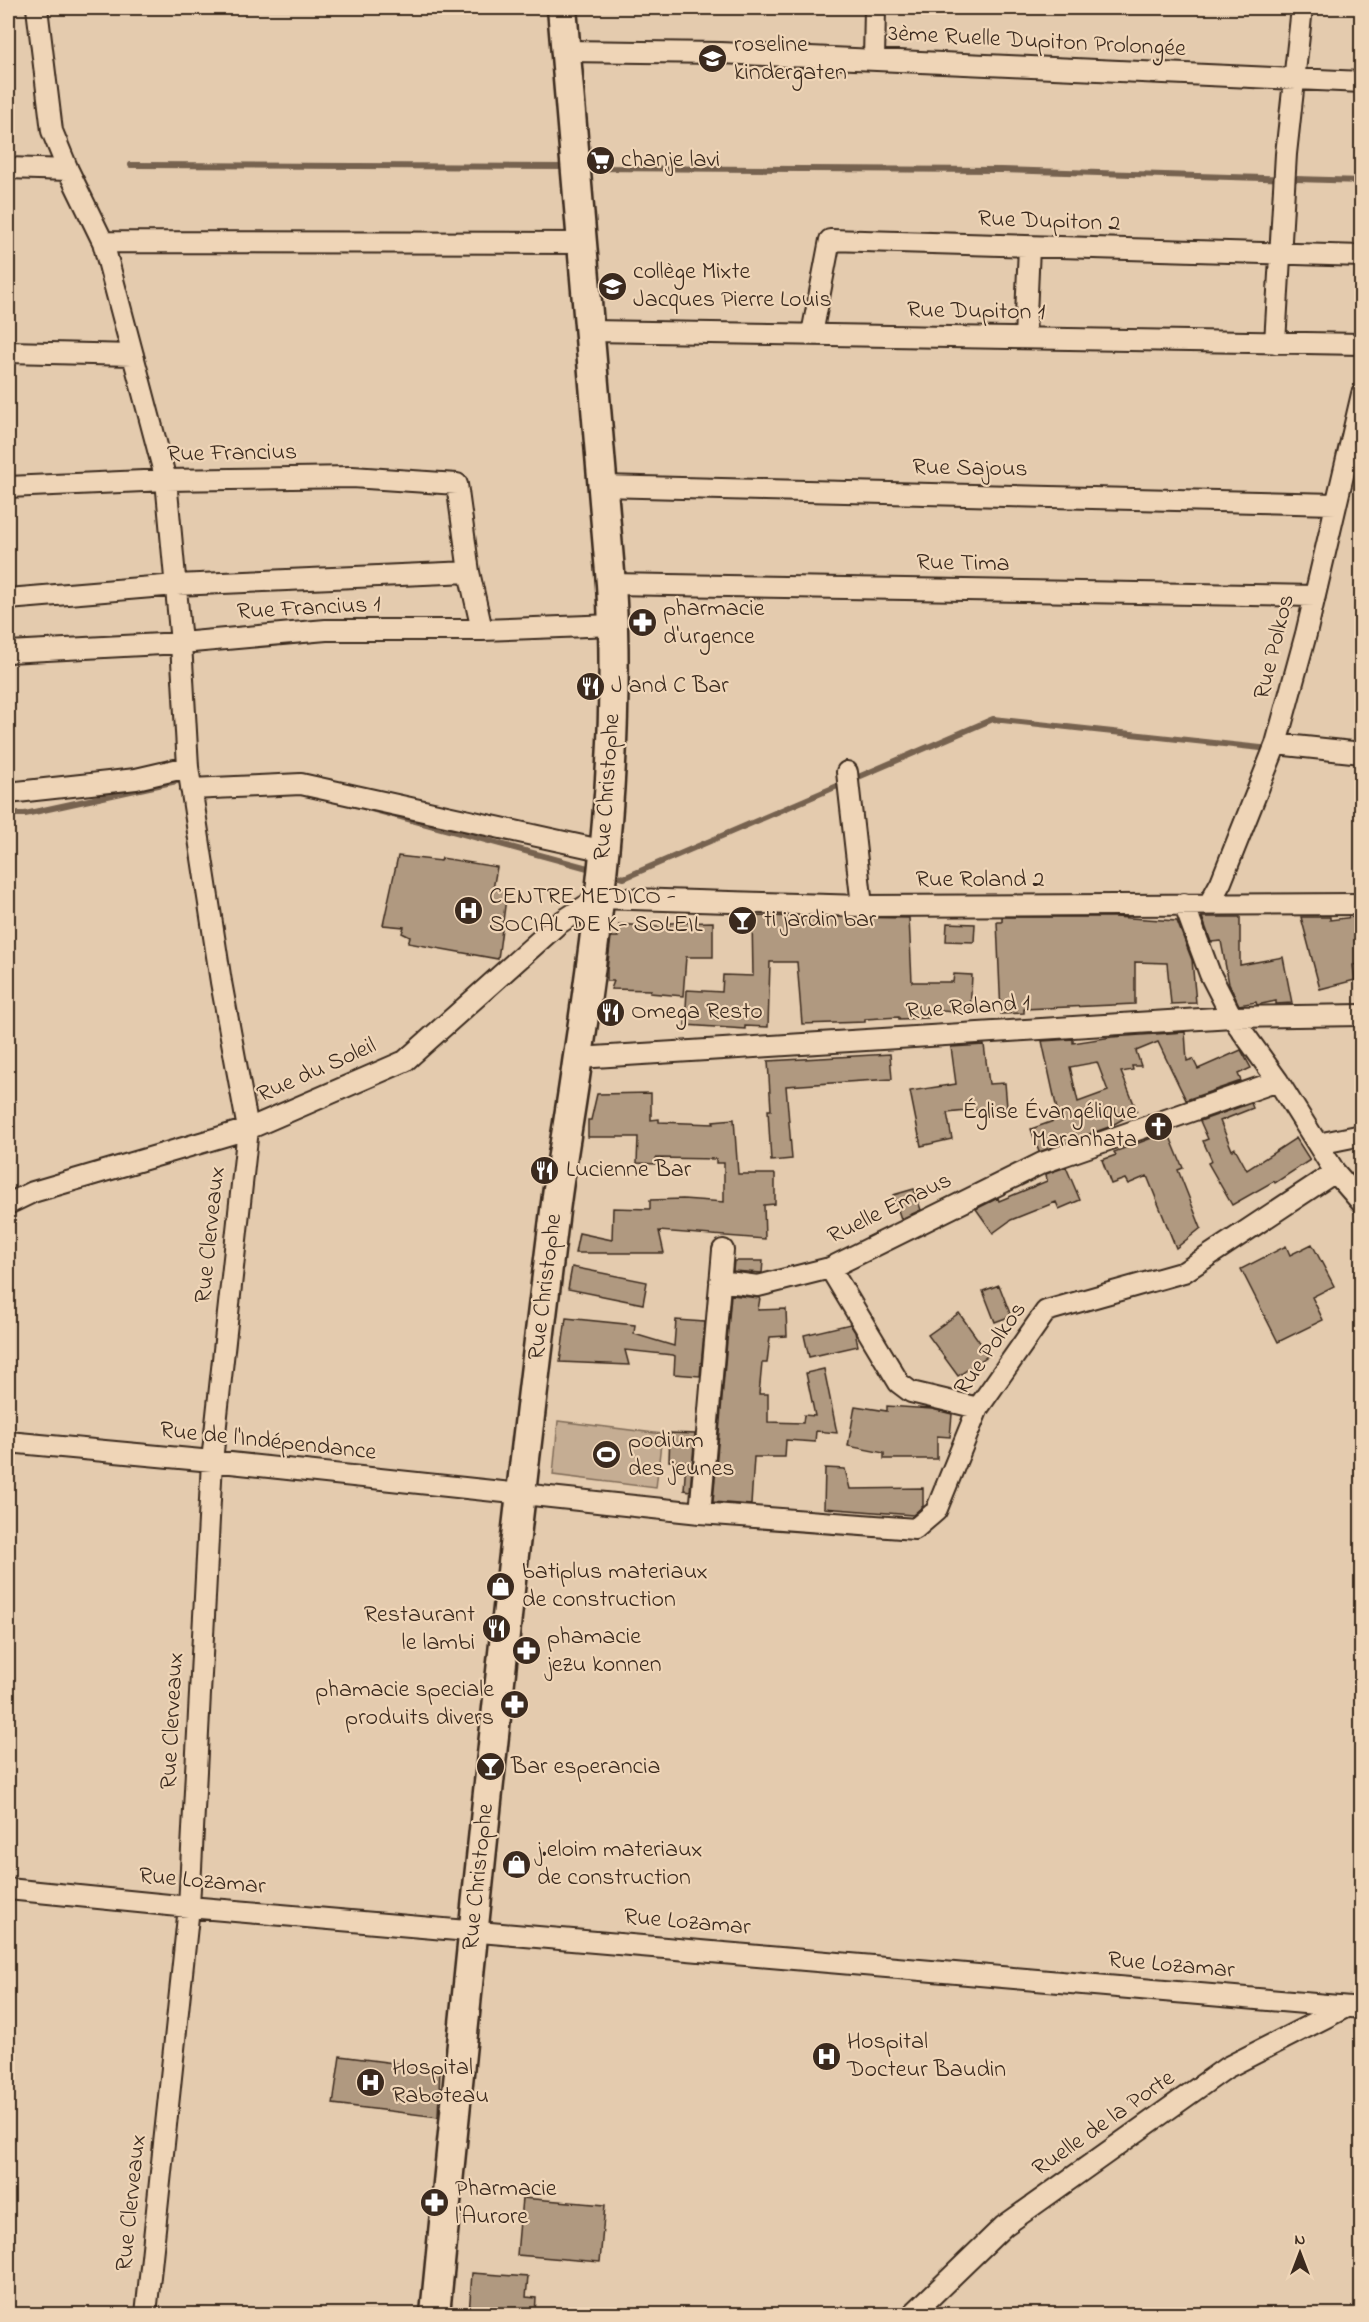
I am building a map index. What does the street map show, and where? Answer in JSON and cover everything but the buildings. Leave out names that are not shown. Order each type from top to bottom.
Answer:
[{"type":"street","name":"Rue Clerveaux","points":[[37,8],[52,131],[102,242],[166,480],[181,643],[188,767],[221,982],[248,1129],[212,1461],[189,1907],[146,2314]]},
{"type":"street","name":"Rue Christophe","points":[[435,2314],[472,1930],[554,1215],[578,1058],[605,850],[615,676],[614,625],[591,331],[562,8]]},
{"type":"street","points":[[874,60],[875,8]]},
{"type":"street","points":[[1275,343],[1286,153],[1302,8]]},
{"type":"street","name":"3ème Ruelle Dupiton Prolongée","points":[[565,51],[720,53],[1362,82]]},
{"type":"street","points":[[8,168],[68,170]]},
{"type":"street","name":"Rue Dupiton 2","points":[[812,334],[830,240],[1362,256]]},
{"type":"street","points":[[102,242],[584,243]]},
{"type":"street","points":[[1025,338],[1029,246]]},
{"type":"street","name":"Rue Dupiton 1","points":[[591,331],[1362,344]]},
{"type":"street","points":[[8,352],[133,355]]},
{"type":"street","name":"Rue Polkos","points":[[1209,904],[1221,882],[1274,748],[1315,596],[1360,406]]},
{"type":"street","name":"Rue Francius","points":[[8,487],[166,480],[352,477],[457,484],[469,572]]},
{"type":"street","name":"Rue Sajous","points":[[602,486],[1336,504]]},
{"type":"street","points":[[8,599],[176,585],[469,572],[482,630]]},
{"type":"street","name":"Rue Tima","points":[[611,584],[1315,596]]},
{"type":"street","name":"Rue Francius 1","points":[[8,652],[181,643],[326,630],[482,630],[614,625]]},
{"type":"street","points":[[1274,748],[1362,753]]},
{"type":"street","points":[[8,793],[136,779],[188,767]]},
{"type":"street","points":[[847,772],[862,906]]},
{"type":"street","points":[[191,789],[301,784],[605,850]]},
{"type":"street","name":"Rue Roland 2","points":[[598,898],[862,906],[1362,904]]},
{"type":"street","name":"Rue du Soleil","points":[[8,1204],[33,1192],[248,1129],[405,1061],[558,924],[598,898]]},
{"type":"street","points":[[1184,904],[1210,974],[1232,1017],[1278,1081],[1335,1172],[1362,1203]]},
{"type":"street","name":"Rue Roland 1","points":[[578,1058],[1232,1017],[1362,1015]]},
{"type":"street","name":"Ruelle Emaus","points":[[978,1408],[912,1392],[899,1383],[830,1268],[1042,1163],[1278,1081]]},
{"type":"street","points":[[1318,1144],[1362,1135]]},
{"type":"street","name":"Rue Polkos","points":[[522,1494],[700,1513],[915,1529],[936,1511],[978,1408],[1046,1311],[1184,1272],[1335,1172]]},
{"type":"street","points":[[700,1513],[723,1250]]},
{"type":"street","points":[[720,1281],[758,1286],[830,1268]]},
{"type":"street","name":"Rue de l'Indépendance","points":[[8,1442],[522,1494]]},
{"type":"street","name":"Rue Lozamar","points":[[8,1889],[189,1907],[1354,2007]]},
{"type":"street","name":"Ruelle de la Porte","points":[[913,2314],[1004,2226],[1226,2068],[1354,2007]]},
{"type":"shaded area","name":"podium des jeunes","points":[[558,1421],[662,1434],[656,1488],[553,1475]]},
{"type":"waterway","points":[[131,165],[569,167]]},
{"type":"waterway","points":[[582,168],[1002,170],[1362,181]]},
{"type":"waterway","points":[[610,874],[624,878],[993,719],[1270,749]]},
{"type":"waterway","points":[[8,814],[25,814],[186,779]]},
{"type":"waterway","points":[[364,807],[595,870]]},
{"type":"place","name":"roseline kindergaten","points":[[713,59]]},
{"type":"place","name":"chanje lavi","points":[[600,160]]},
{"type":"place","name":"collège Mixte Jacques Pierre Louis","points":[[612,286]]},
{"type":"place","name":"pharmacie d'urgence","points":[[642,623]]},
{"type":"place","name":"J and C Bar","points":[[590,686]]},
{"type":"place","name":"CENTRE MEDICO - SOCIAL DE K- SOLEIL","points":[[468,911]]},
{"type":"place","name":"ti jardin bar","points":[[743,920]]},
{"type":"place","name":"Omega Resto","points":[[610,1012]]},
{"type":"place","name":"Église Évangélique Maranhata","points":[[1158,1126]]},
{"type":"place","name":"Lucienne Bar","points":[[545,1170]]},
{"type":"place","name":"podium des jeunes","points":[[607,1455]]},
{"type":"place","name":"batiplus materiaux de construction","points":[[501,1586]]},
{"type":"place","name":"Restaurant le lambi","points":[[496,1629]]},
{"type":"place","name":"phamacie jezu konnen","points":[[526,1651]]},
{"type":"place","name":"phamacie speciale produits divers","points":[[515,1704]]},
{"type":"place","name":"Bar esperancia","points":[[490,1767]]},
{"type":"place","name":"j.eloim materiaux de construction","points":[[516,1864]]},
{"type":"place","name":"Hospital Docteur Baudin","points":[[826,2056]]},
{"type":"place","name":"Hospital Raboteau","points":[[371,2082]]},
{"type":"place","name":"Pharmacie l'Aurore","points":[[434,2203]]}]
